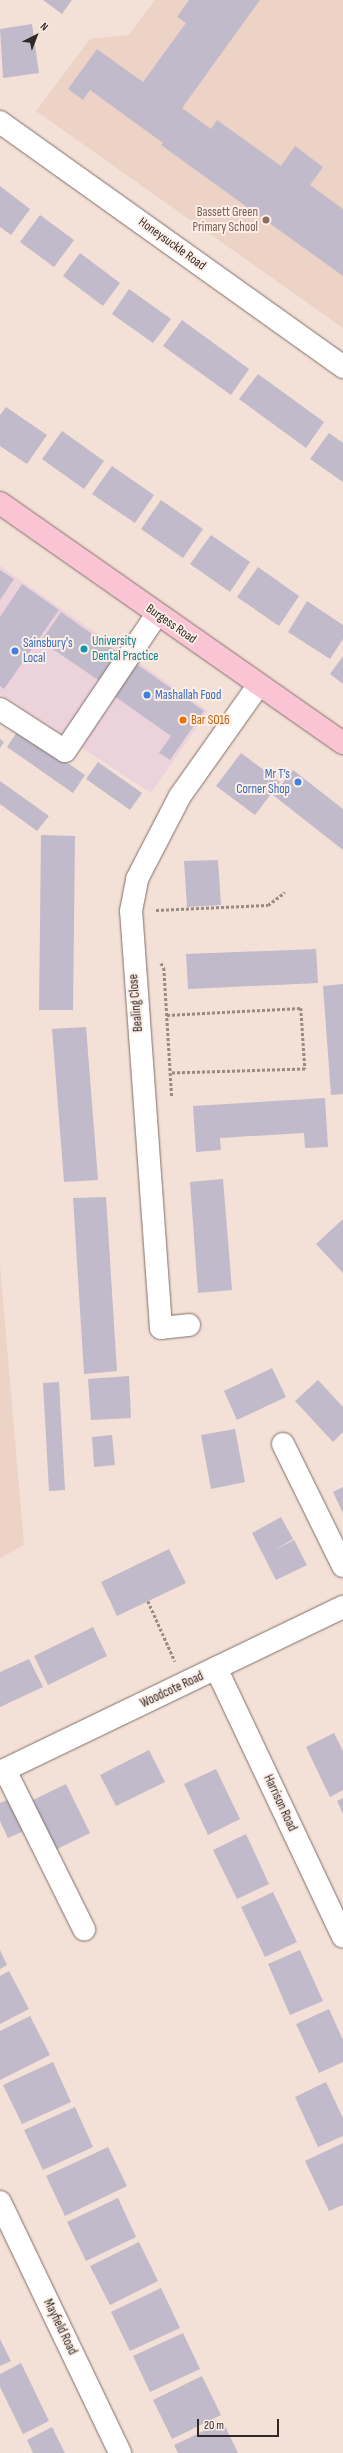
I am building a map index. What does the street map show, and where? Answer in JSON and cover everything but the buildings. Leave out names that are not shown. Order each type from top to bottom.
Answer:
[{"type":"main road","name":"Burgess Road","points":[[0,503],[258,686],[343,743]]},
{"type":"street","name":"Honeysuckle Road","points":[[0,122],[343,367]]},
{"type":"street","points":[[0,709],[64,750],[157,614]]},
{"type":"street","name":"Bealing Close","points":[[189,1325],[161,1328],[131,941],[131,911],[137,879],[180,796],[258,686]]},
{"type":"street","points":[[283,1444],[343,1566]]},
{"type":"street","name":"Woodcote Road","points":[[2,1771],[343,1607]]},
{"type":"street","name":"Harrison Road","points":[[216,1668],[343,1937]]},
{"type":"street","points":[[2,1771],[84,1930]]},
{"type":"street","name":"Mayfield Road","points":[[0,2202],[120,2453]]},
{"type":"path","points":[[131,911],[268,905],[285,892]]},
{"type":"path","points":[[167,1015],[301,1008],[305,1070],[171,1073]]},
{"type":"path","points":[[148,1601],[184,1684]]},
{"type":"shaded area","name":"Bassett Green Primary School","points":[[155,0],[343,0],[343,328],[36,111],[90,39],[129,35]]},
{"type":"shaded area","points":[[0,566],[208,711],[151,793],[0,694]]},
{"type":"shaded area","points":[[0,1265],[24,1545],[0,1558]]},
{"type":"place","name":"Bassett Green Primary School","points":[[266,220]]},
{"type":"place","name":"University Dental Practice","points":[[84,649]]},
{"type":"place","name":"Sainsbury's Local","points":[[15,651]]},
{"type":"place","name":"Mashallah Food","points":[[147,695]]},
{"type":"place","name":"Bar SO16","points":[[183,720]]},
{"type":"place","name":"Mr T’s Corner Shop","points":[[298,782]]}]
